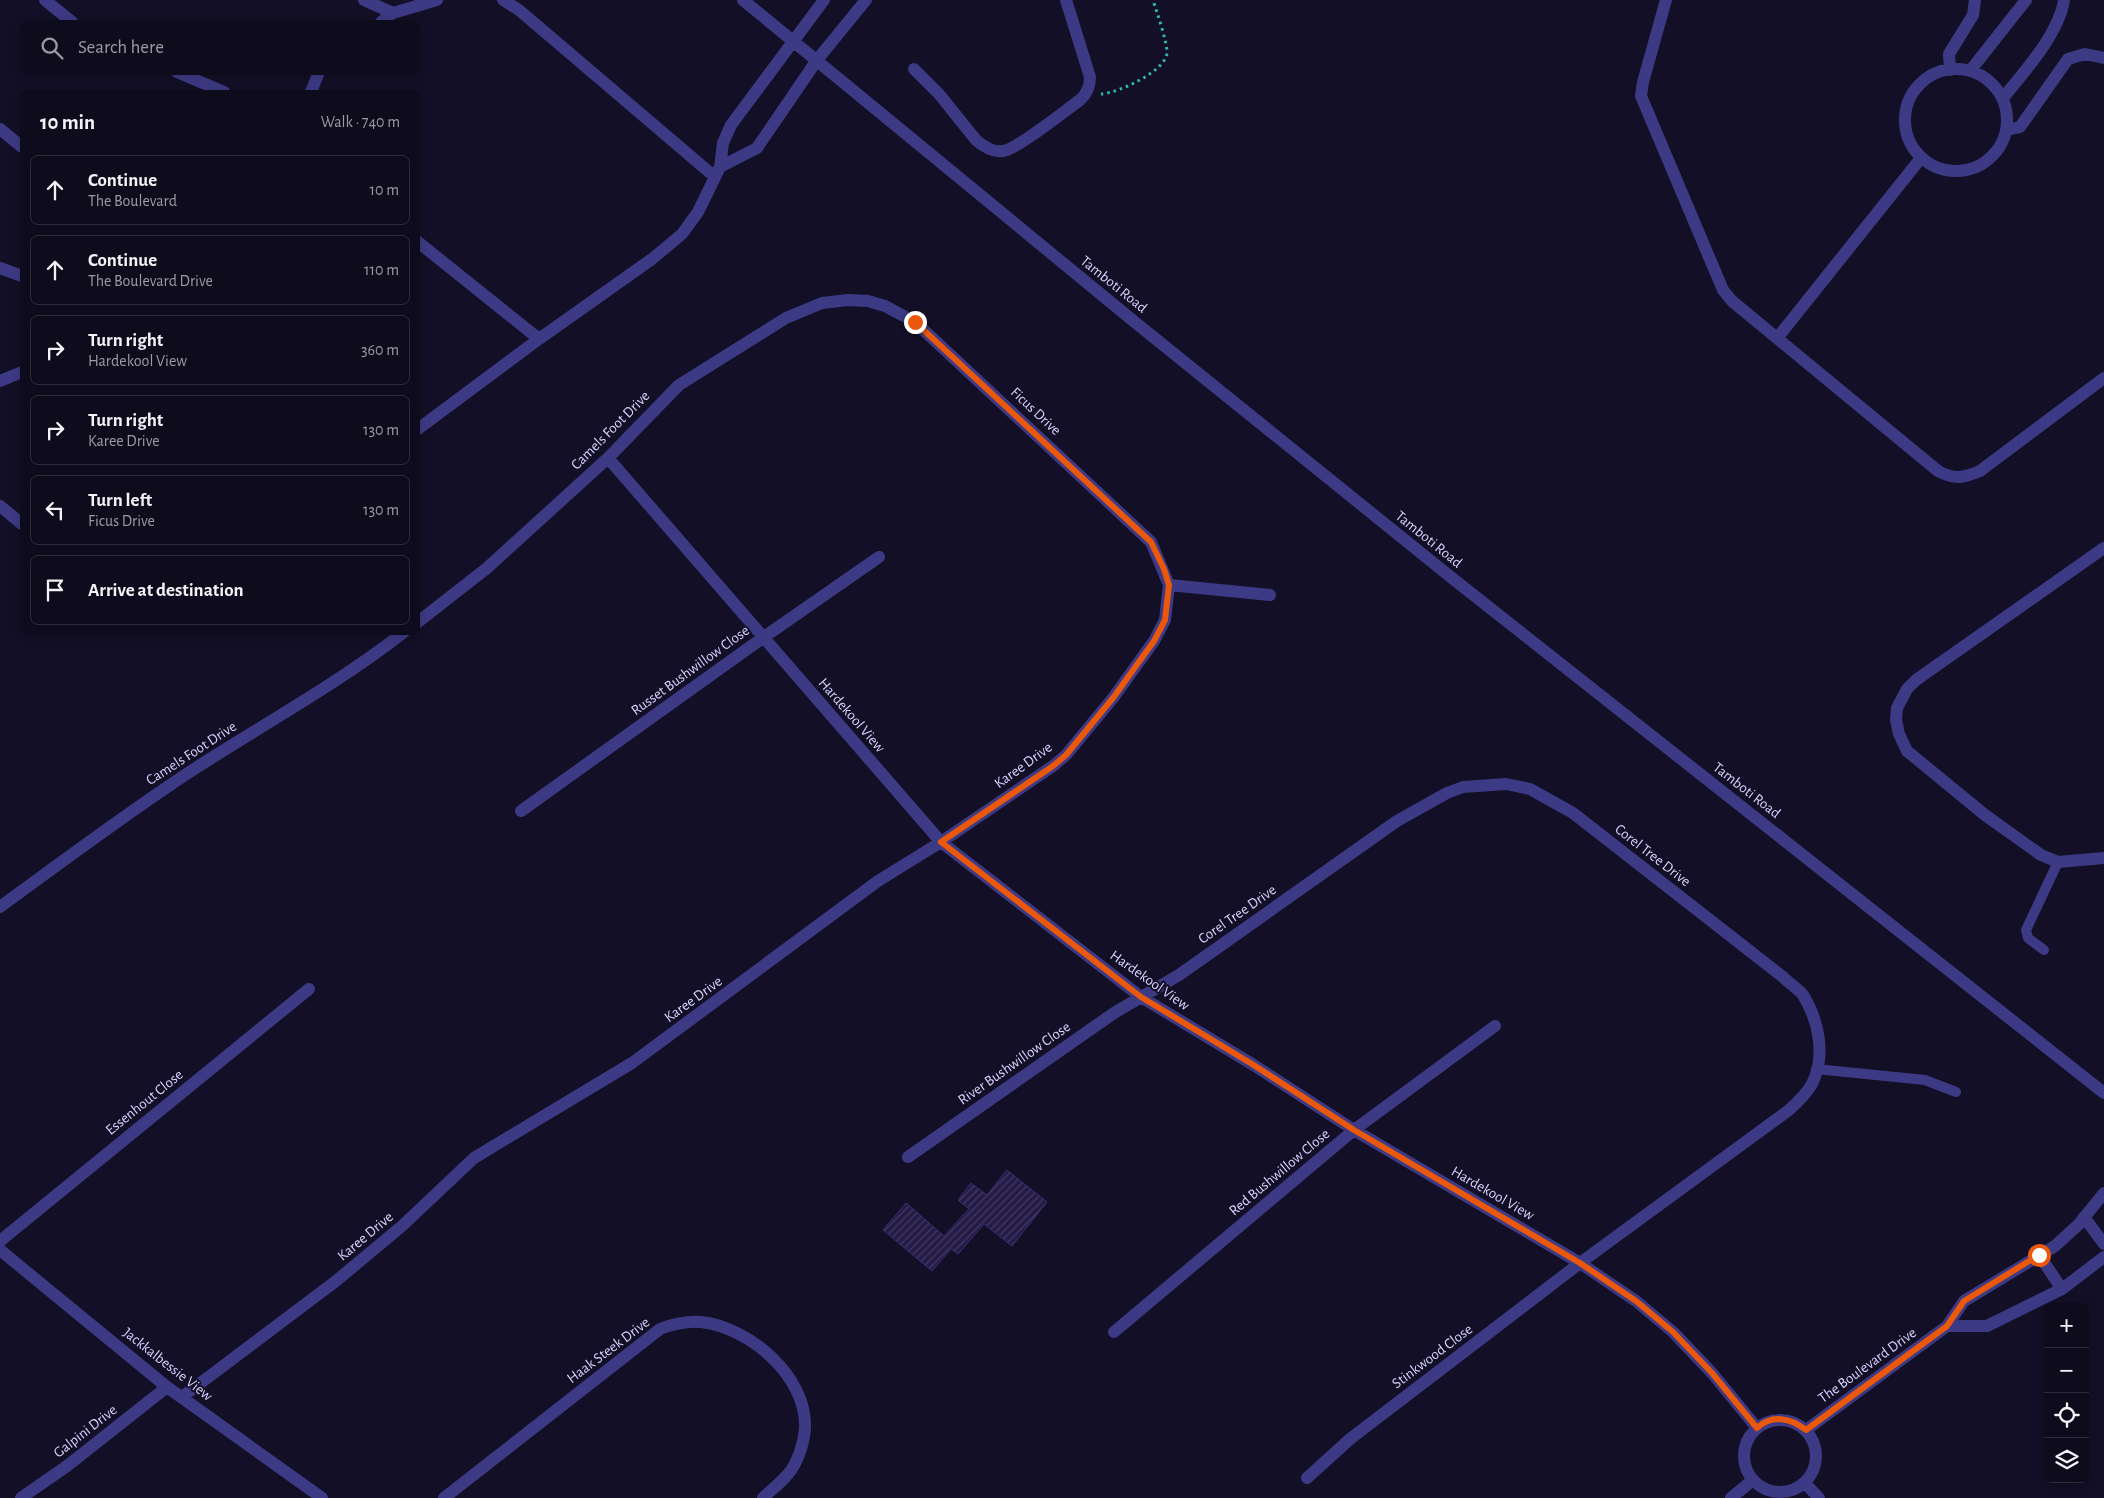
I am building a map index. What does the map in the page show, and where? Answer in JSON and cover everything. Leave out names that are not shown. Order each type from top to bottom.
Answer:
[{"type":"street","points":[[45,0],[70,20]]},
{"type":"street","points":[[364,0],[394,13]]},
{"type":"street","points":[[384,20],[394,13],[436,0]]},
{"type":"street","points":[[503,0],[519,10],[717,172]]},
{"type":"street","name":"Tamboti Road","points":[[743,0],[1123,313],[1444,572],[2104,1092]]},
{"type":"street","points":[[420,428],[539,339],[652,259],[682,234],[698,212],[717,172],[723,143],[731,125],[824,0]]},
{"type":"street","points":[[717,172],[757,148],[817,60],[866,0]]},
{"type":"street","points":[[914,69],[939,94],[976,140],[996,151],[1011,149],[1086,95],[1090,78],[1066,0]]},
{"type":"street","points":[[1666,0],[1643,82],[1641,96],[1723,290],[1732,301],[1778,337],[1938,471],[1950,477],[1965,477],[1980,471],[2104,378]]},
{"type":"street","points":[[1950,70],[1949,54],[1972,15],[1975,0]]},
{"type":"street","points":[[1970,71],[2026,0]]},
{"type":"street","points":[[2003,98],[2033,60],[2049,35],[2064,0]]},
{"type":"street","points":[[2007,130],[2020,126],[2068,59],[2085,54],[2104,58]]},
{"type":"street","points":[[1950,70],[1970,71],[1983,77],[1994,86],[2003,98],[2008,114],[2007,130],[2002,144],[1997,151],[1980,166],[1965,171],[1949,171],[1934,166],[1921,158],[1911,144],[1906,128],[1906,110],[1912,94],[1923,81],[1937,73],[1950,70]]},
{"type":"street","points":[[184,75],[219,90]]},
{"type":"street","points":[[312,90],[318,75]]},
{"type":"street","points":[[0,129],[20,145]]},
{"type":"street","points":[[1778,337],[1921,158]]},
{"type":"street","points":[[420,244],[539,339]]},
{"type":"street","points":[[0,268],[20,275]]},
{"type":"street","name":"Camels Foot Drive","points":[[420,620],[487,568],[608,458],[672,392],[698,372],[786,318],[822,303],[848,300]]},
{"type":"street","name":"Ficus Drive","points":[[848,300],[868,300],[885,306],[915,322],[1151,542],[1164,569],[1169,585]]},
{"type":"street","points":[[0,381],[20,373]]},
{"type":"street","name":"Hardekool View","points":[[608,458],[941,842],[1141,997],[1252,1064],[1354,1130],[1580,1263],[1636,1301],[1673,1332],[1712,1373],[1757,1428]]},
{"type":"street","points":[[0,506],[20,522]]},
{"type":"street","points":[[2104,548],[1916,680],[1907,689],[1897,708],[1896,720],[1899,734],[1907,750],[1985,815],[2041,855],[2058,862],[2104,858]]},
{"type":"street","name":"Russet Bushwillow Close","points":[[520,810],[879,557]]},
{"type":"street","points":[[1169,585],[1270,595]]},
{"type":"street","name":"Karee Drive","points":[[182,1397],[336,1281],[402,1226],[474,1158],[632,1063],[878,881],[941,842],[1053,766],[1077,743],[1113,698],[1154,641],[1165,620],[1169,585]]},
{"type":"street","name":"Camels Foot Drive","points":[[0,908],[94,838],[178,780],[372,657],[400,635]]},
{"type":"street","name":"Corel Tree Drive","points":[[1141,997],[1179,975],[1397,821],[1447,793],[1463,787],[1506,784],[1530,789],[1573,813],[1783,977],[1802,995],[1817,1027],[1820,1050],[1812,1083],[1803,1096],[1789,1110],[1580,1263]]},
{"type":"street","name":"Essenhout Close","points":[[0,1241],[309,989]]},
{"type":"street","name":"River Bushwillow Close","points":[[908,1157],[1114,1013],[1141,997]]},
{"type":"street","name":"Red Bushwillow Close","points":[[1114,1332],[1354,1130],[1495,1026]]},
{"type":"street","name":"The Boulevard Drive","points":[[1806,1430],[1947,1326],[1964,1301],[2055,1246],[2084,1217],[2104,1193]]},
{"type":"street","points":[[2084,1217],[2104,1244]]},
{"type":"street","points":[[2039,1255],[2062,1289]]},
{"type":"street","name":"Jackkalbessie View","points":[[3,1257],[168,1387],[322,1498]]},
{"type":"street","points":[[1947,1326],[1987,1326],[2062,1289],[2104,1257]]},
{"type":"street","name":"Stinkwood Close","points":[[1307,1478],[1350,1439],[1580,1263]]},
{"type":"street","name":"Haak Steek Drive","points":[[444,1498],[660,1329],[680,1323],[699,1322],[714,1324],[731,1330],[758,1346],[782,1368],[797,1393],[805,1427],[803,1442],[789,1474],[763,1498]]},
{"type":"street","name":"Galpini Drive","points":[[21,1498],[67,1466],[168,1387]]},
{"type":"street","points":[[1785,1419],[1797,1423],[1814,1439],[1817,1450],[1817,1463],[1813,1474],[1805,1483],[1795,1489],[1784,1492],[1772,1491],[1760,1486],[1753,1480],[1746,1467],[1744,1455],[1746,1443],[1757,1428],[1773,1420],[1785,1419]]},
{"type":"street","points":[[1731,1498],[1753,1480]]},
{"type":"street","points":[[1805,1483],[1818,1498]]},
{"type":"lane","points":[[2044,950],[2028,938],[2026,930],[2058,862]]},
{"type":"lane","points":[[1816,1068],[1925,1080],[1956,1092]]},
{"type":"path","points":[[1086,95],[1112,93],[1135,83],[1164,61],[1167,52],[1154,0]]},
{"type":"building","points":[[1007,1170],[1047,1202],[1012,1246],[984,1224],[958,1254],[951,1249],[932,1271],[883,1230],[906,1203],[944,1236],[969,1209],[958,1200],[971,1183],[987,1195]]},
{"type":"route","points":[[915,322],[1151,542],[1164,569],[1169,585],[1165,620],[1154,641],[1113,698],[1077,743],[1053,766],[941,842],[1141,997],[1252,1064],[1354,1130],[1580,1263],[1636,1301],[1673,1332],[1712,1373],[1757,1428],[1761,1424],[1773,1420],[1785,1419],[1797,1423],[1806,1430],[1947,1326],[1964,1301],[2039,1255]]}]
